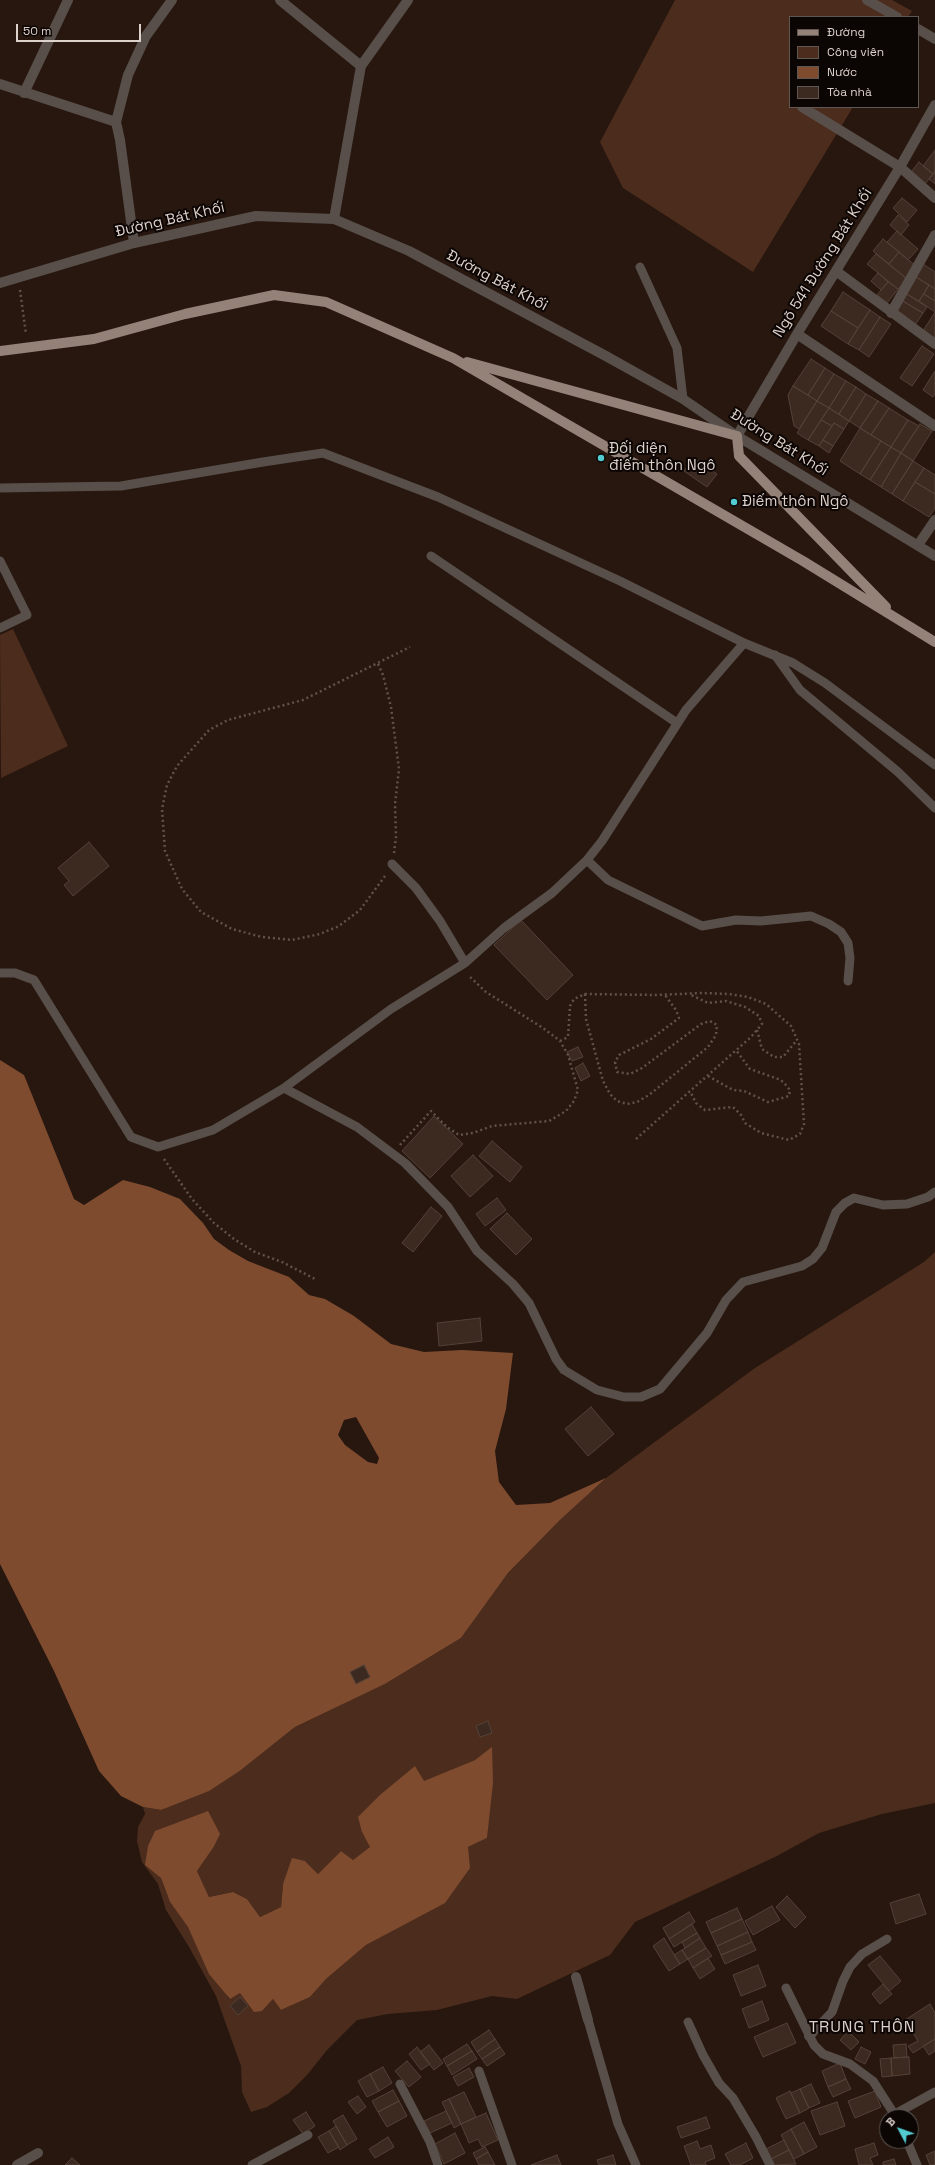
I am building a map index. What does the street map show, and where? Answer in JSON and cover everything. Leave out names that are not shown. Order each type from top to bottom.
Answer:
[{"type":"main road","points":[[0,351],[94,339],[185,314],[274,295],[326,302],[453,358],[896,617],[935,642]]},
{"type":"main road","points":[[453,358],[737,436],[739,456],[896,617]]},
{"type":"street","points":[[24,93],[68,0]]},
{"type":"street","points":[[134,243],[120,140],[116,122],[128,75],[146,36],[172,0]]},
{"type":"street","points":[[334,219],[361,66],[408,0]]},
{"type":"street","points":[[867,0],[895,16]]},
{"type":"street","points":[[287,2],[361,66]]},
{"type":"street","points":[[919,30],[935,39]]},
{"type":"street","points":[[0,84],[116,122]]},
{"type":"street","name":"Ngõ 541 Đường Bát Khối","points":[[737,436],[796,334],[900,167],[935,105]]},
{"type":"street","points":[[804,108],[900,167],[935,198]]},
{"type":"street","name":"Đường Bát Khối","points":[[0,283],[134,243],[256,216],[334,219],[409,251],[683,400],[737,436],[935,556]]},
{"type":"street","points":[[891,312],[935,235]]},
{"type":"street","points":[[836,271],[935,344]]},
{"type":"street","points":[[796,334],[935,426]]},
{"type":"street","points":[[918,545],[935,520]]},
{"type":"street","points":[[576,1977],[588,2020]]},
{"type":"street","points":[[17,2165],[38,2153]]},
{"type":"lane","points":[[640,266],[677,348],[683,400]]},
{"type":"lane","points":[[0,488],[121,486],[324,453],[438,498],[620,581],[744,643],[793,663],[825,684],[935,765]]},
{"type":"lane","points":[[431,556],[677,723]]},
{"type":"lane","points":[[0,561],[27,615],[0,628]]},
{"type":"lane","points":[[0,974],[15,973],[34,980],[131,1137],[158,1148],[213,1130],[284,1088],[391,1009],[465,963],[504,928],[552,892],[587,860],[602,841],[686,710],[744,643]]},
{"type":"lane","points":[[774,654],[800,690],[898,772],[935,808]]},
{"type":"lane","points":[[587,860],[608,880],[702,926],[736,920],[761,921],[811,916],[829,924],[841,932],[848,943],[850,958],[848,981]]},
{"type":"lane","points":[[392,864],[416,888],[440,921],[465,963]]},
{"type":"lane","points":[[284,1088],[358,1127],[392,1153],[428,1184],[448,1207],[477,1251],[513,1284],[529,1304],[556,1359],[564,1370],[597,1390],[624,1397],[641,1397],[660,1389],[707,1333],[726,1300],[743,1282],[802,1266],[813,1259],[822,1248],[836,1212],[845,1203],[854,1198],[883,1205],[907,1204],[928,1197],[935,1192]]},
{"type":"lane","points":[[811,2034],[832,2012],[843,1981],[850,1967],[862,1954],[887,1939]]},
{"type":"lane","points":[[786,1988],[823,2054],[850,2064],[874,2081],[891,2109]]},
{"type":"lane","points":[[588,2020],[618,2124],[636,2165]]},
{"type":"lane","points":[[688,2022],[719,2083],[733,2098],[770,2165]]},
{"type":"lane","points":[[479,2071],[512,2165]]},
{"type":"lane","points":[[400,2084],[430,2142],[438,2165]]},
{"type":"lane","points":[[907,2109],[935,2092]]},
{"type":"lane","points":[[252,2165],[308,2135]]},
{"type":"lane","points":[[910,2149],[917,2165]]},
{"type":"path","points":[[20,289],[27,341]]},
{"type":"path","points":[[378,664],[383,675],[392,707],[399,769],[395,804],[396,837],[392,864],[377,890],[360,910],[339,926],[320,934],[292,940],[232,929],[201,912],[182,889],[165,851],[164,845],[162,809],[167,785],[177,766],[209,730],[228,720],[303,700],[410,647]]},
{"type":"path","points":[[392,1153],[431,1111],[447,1127],[459,1135],[473,1133],[492,1126],[548,1121],[566,1111],[574,1101],[578,1090],[568,1055],[560,1041],[543,1028],[486,992],[467,974],[465,963]]},
{"type":"path","points":[[560,1041],[568,1037],[570,1006],[574,999],[584,994],[729,994],[748,997],[766,1004],[791,1026],[799,1044],[804,1124],[800,1134],[789,1140],[761,1133],[745,1124],[742,1114],[733,1107],[705,1110],[696,1103],[690,1091]]},
{"type":"path","points":[[584,994],[586,1019],[603,1081],[610,1094],[617,1101],[627,1104],[637,1102],[649,1095],[708,1047],[716,1035],[717,1025],[710,1021],[701,1024],[642,1068],[630,1074],[617,1072],[615,1062],[619,1055],[651,1039],[679,1018],[676,1010],[665,995]]},
{"type":"path","points":[[636,1139],[708,1076],[762,1024],[759,1016],[745,1007],[726,1001],[708,1003],[688,994]]},
{"type":"path","points":[[757,1030],[762,1049],[774,1057],[783,1057],[797,1040]]},
{"type":"path","points":[[708,1076],[733,1090],[744,1091],[768,1102],[789,1096],[790,1090],[781,1080],[750,1069],[736,1050]]},
{"type":"path","points":[[158,1148],[168,1166],[192,1199],[214,1223],[234,1239],[255,1252],[282,1262],[317,1280]]},
{"type":"green space","points":[[675,0],[892,0],[912,11],[909,16],[789,16],[789,108],[852,108],[753,272],[623,188],[600,142]]},
{"type":"green space","points":[[13,629],[68,746],[1,778],[0,635]]},
{"type":"green space","points":[[935,1252],[935,1803],[882,1814],[819,1833],[775,1857],[635,1922],[610,1955],[517,1999],[492,1996],[437,2010],[388,2014],[357,2020],[327,2050],[308,2074],[289,2093],[267,2107],[251,2112],[242,2092],[241,2066],[216,1996],[189,1947],[166,1910],[158,1884],[142,1862],[137,1841],[138,1827],[145,1814],[143,1807],[161,1810],[241,1770],[295,1727],[385,1684],[461,1638],[508,1573],[560,1520],[606,1478],[755,1368],[924,1262]],"holes":[[[492,1748],[487,1838],[468,1847],[404,1924],[366,1945],[326,1979],[310,1997],[281,2010],[273,1999],[262,2011],[240,1992],[229,1999],[188,1926],[170,1902],[161,1878],[213,1848],[197,1871],[209,1897],[233,1892],[247,1899],[260,1917],[281,1907],[283,1884],[305,1861],[318,1874],[341,1851],[353,1860],[371,1847],[362,1832],[415,1766],[423,1782],[475,1760]]]},
{"type":"water","points":[[0,1060],[24,1075],[74,1199],[84,1205],[123,1180],[150,1187],[180,1199],[203,1223],[214,1239],[229,1250],[248,1261],[289,1277],[309,1295],[325,1299],[354,1316],[391,1344],[424,1352],[462,1350],[513,1353],[506,1409],[495,1451],[499,1482],[516,1505],[550,1503],[606,1478],[560,1520],[508,1573],[461,1638],[385,1684],[295,1727],[241,1770],[209,1791],[161,1810],[143,1807],[121,1796],[99,1771],[54,1671],[0,1564]],"holes":[[[356,1417],[379,1458],[377,1464],[368,1462],[345,1445],[338,1435],[344,1420]]]},
{"type":"water","points":[[492,1747],[493,1783],[487,1838],[468,1847],[470,1868],[445,1903],[366,1945],[326,1979],[310,1997],[281,2010],[273,1999],[262,2011],[254,2012],[240,1993],[230,1999],[209,1974],[188,1927],[170,1902],[161,1878],[145,1865],[148,1846],[155,1831],[208,1811],[220,1834],[213,1848],[197,1871],[209,1897],[233,1892],[247,1899],[260,1917],[281,1907],[283,1884],[292,1858],[305,1861],[318,1874],[341,1851],[353,1860],[370,1847],[362,1832],[358,1817],[380,1795],[415,1766],[424,1781],[475,1760]]},
{"type":"building","points":[[935,150],[935,171],[933,174],[923,166]]},
{"type":"building","points":[[919,162],[933,174],[925,184],[911,172]]},
{"type":"building","points":[[935,171],[935,184],[929,179]]},
{"type":"building","points":[[902,198],[917,210],[907,222],[893,208]]},
{"type":"building","points":[[898,215],[909,225],[901,235],[890,225]]},
{"type":"building","points":[[897,231],[918,249],[908,260],[887,242]]},
{"type":"building","points":[[883,239],[899,252],[889,264],[873,251]]},
{"type":"building","points":[[899,252],[917,267],[907,279],[889,264]]},
{"type":"building","points":[[876,254],[907,279],[898,289],[867,264]]},
{"type":"building","points":[[923,264],[935,272],[935,289],[916,277]]},
{"type":"building","points":[[878,273],[888,282],[881,290],[871,281]]},
{"type":"building","points":[[916,277],[929,285],[919,301],[905,293]]},
{"type":"building","points":[[888,282],[898,289],[887,303],[877,295]]},
{"type":"building","points":[[929,285],[935,289],[935,301],[924,294]]},
{"type":"building","points":[[843,292],[870,310],[858,328],[831,311]]},
{"type":"building","points":[[905,293],[927,307],[923,313],[901,300]]},
{"type":"building","points":[[924,294],[935,301],[935,312],[919,301]]},
{"type":"building","points":[[901,300],[923,313],[915,325],[894,312]]},
{"type":"building","points":[[870,310],[880,317],[859,350],[848,344]]},
{"type":"building","points":[[831,311],[858,328],[848,344],[821,326]]},
{"type":"building","points":[[935,312],[935,338],[923,331]]},
{"type":"building","points":[[880,317],[891,324],[869,357],[859,350]]},
{"type":"building","points":[[922,346],[934,354],[912,386],[900,378]]},
{"type":"building","points":[[811,359],[825,368],[808,395],[793,386]]},
{"type":"building","points":[[825,368],[834,374],[817,401],[808,395]]},
{"type":"building","points":[[935,371],[935,393],[933,397],[923,390]]},
{"type":"building","points":[[834,374],[846,381],[829,408],[817,401]]},
{"type":"building","points":[[846,381],[856,387],[839,414],[829,408]]},
{"type":"building","points":[[793,386],[817,401],[799,429],[794,426],[788,395]]},
{"type":"building","points":[[856,387],[866,394],[849,421],[839,414]]},
{"type":"building","points":[[866,394],[878,401],[860,428],[849,421]]},
{"type":"building","points":[[817,401],[829,408],[808,440],[797,433]]},
{"type":"building","points":[[878,401],[889,408],[871,435],[860,428]]},
{"type":"building","points":[[829,408],[849,421],[844,429],[834,423],[832,426],[821,420]]},
{"type":"building","points":[[889,408],[908,420],[891,447],[871,435]]},
{"type":"building","points":[[821,420],[832,426],[819,446],[808,440]]},
{"type":"building","points":[[908,420],[919,426],[901,453],[891,447]]},
{"type":"building","points":[[834,423],[844,429],[833,446],[823,440]]},
{"type":"building","points":[[920,424],[932,431],[913,461],[901,453]]},
{"type":"building","points":[[860,428],[881,441],[860,474],[840,461]]},
{"type":"building","points":[[823,440],[833,446],[829,453],[819,446]]},
{"type":"building","points":[[881,441],[891,447],[870,480],[860,474]]},
{"type":"building","points":[[891,447],[901,453],[881,487],[870,480]]},
{"type":"building","points":[[901,453],[913,461],[892,494],[881,487]]},
{"type":"building","points":[[694,458],[717,474],[707,487],[684,471]]},
{"type":"building","points":[[913,461],[924,468],[903,501],[892,494]]},
{"type":"building","points":[[924,468],[935,475],[935,494],[915,482]]},
{"type":"building","points":[[915,482],[935,494],[935,508],[929,517],[903,501]]},
{"type":"building","points":[[89,842],[109,866],[73,896],[64,885],[69,881],[58,868]]},
{"type":"building","points":[[521,920],[573,975],[547,1000],[494,945]]},
{"type":"building","points":[[578,1047],[583,1057],[572,1061],[567,1052]]},
{"type":"building","points":[[583,1063],[590,1076],[581,1081],[575,1068]]},
{"type":"building","points":[[434,1116],[463,1144],[430,1178],[402,1151]]},
{"type":"building","points":[[492,1141],[522,1167],[510,1182],[479,1156]]},
{"type":"building","points":[[473,1155],[493,1176],[470,1197],[451,1176]]},
{"type":"building","points":[[497,1198],[506,1210],[485,1226],[476,1214]]},
{"type":"building","points":[[431,1207],[442,1216],[413,1252],[402,1243]]},
{"type":"building","points":[[507,1213],[532,1239],[516,1255],[490,1229]]},
{"type":"building","points":[[480,1318],[482,1341],[439,1346],[437,1323]]},
{"type":"building","points":[[591,1407],[614,1434],[588,1456],[565,1429]]},
{"type":"building","points":[[364,1665],[370,1677],[356,1684],[350,1672]]},
{"type":"building","points":[[488,1721],[492,1733],[480,1737],[476,1726]]},
{"type":"building","points":[[919,1894],[926,1914],[896,1924],[890,1903]]},
{"type":"building","points":[[787,1896],[806,1917],[795,1928],[776,1907]]},
{"type":"building","points":[[772,1906],[780,1920],[753,1935],[745,1921]]},
{"type":"building","points":[[737,1908],[742,1919],[711,1933],[706,1922]]},
{"type":"building","points":[[689,1912],[695,1922],[669,1939],[663,1928]]},
{"type":"building","points":[[742,1919],[748,1932],[717,1946],[711,1933]]},
{"type":"building","points":[[692,1924],[697,1933],[674,1947],[669,1939]]},
{"type":"building","points":[[748,1932],[752,1942],[721,1955],[717,1946]]},
{"type":"building","points":[[697,1933],[700,1938],[685,1948],[682,1942]]},
{"type":"building","points":[[664,1938],[680,1964],[669,1971],[653,1946]]},
{"type":"building","points":[[700,1938],[706,1948],[688,1959],[682,1950]]},
{"type":"building","points":[[752,1942],[756,1950],[725,1964],[721,1955]]},
{"type":"building","points":[[706,1948],[712,1956],[693,1968],[688,1959]]},
{"type":"building","points":[[682,1950],[688,1959],[680,1964],[674,1955]]},
{"type":"building","points":[[880,1956],[901,1981],[889,1991],[868,1965]]},
{"type":"building","points":[[708,1958],[715,1969],[700,1979],[693,1968]]},
{"type":"building","points":[[758,1965],[766,1986],[741,1996],[733,1975]]},
{"type":"building","points":[[883,1984],[892,1994],[880,2004],[872,1994]]},
{"type":"building","points":[[240,1997],[248,2006],[238,2015],[230,2006]]},
{"type":"building","points":[[762,2001],[769,2020],[749,2028],[742,2009]]},
{"type":"building","points":[[930,2004],[935,2013],[935,2039],[913,2053],[908,2046],[918,2041],[905,2020]]},
{"type":"building","points":[[787,2023],[796,2043],[763,2057],[754,2037]]},
{"type":"building","points":[[489,2030],[495,2039],[477,2052],[471,2042]]},
{"type":"building","points":[[848,2031],[859,2042],[851,2050],[840,2040]]},
{"type":"building","points":[[495,2039],[500,2047],[482,2059],[477,2052]]},
{"type":"building","points":[[935,2039],[935,2051],[929,2055],[923,2046]]},
{"type":"building","points":[[467,2044],[472,2051],[447,2066],[443,2059]]},
{"type":"building","points":[[906,2044],[907,2057],[894,2058],[893,2045]]},
{"type":"building","points":[[429,2045],[443,2063],[434,2070],[420,2052]]},
{"type":"building","points":[[417,2047],[430,2064],[421,2070],[409,2054]]},
{"type":"building","points":[[500,2047],[505,2054],[487,2066],[482,2059]]},
{"type":"building","points":[[861,2047],[871,2052],[865,2064],[855,2059]]},
{"type":"building","points":[[472,2051],[477,2059],[452,2075],[447,2066]]},
{"type":"building","points":[[909,2057],[910,2074],[892,2076],[891,2058]]},
{"type":"building","points":[[891,2058],[892,2076],[882,2077],[880,2059]]},
{"type":"building","points":[[407,2061],[421,2077],[409,2087],[395,2071]]},
{"type":"building","points":[[840,2063],[846,2079],[828,2087],[822,2071]]},
{"type":"building","points":[[383,2067],[392,2083],[379,2091],[370,2074]]},
{"type":"building","points":[[469,2068],[474,2077],[458,2086],[453,2077]]},
{"type":"building","points":[[370,2074],[379,2091],[367,2097],[358,2081]]},
{"type":"building","points":[[846,2079],[851,2089],[833,2097],[828,2087]]},
{"type":"building","points":[[811,2084],[820,2103],[809,2108],[800,2089]]},
{"type":"building","points":[[800,2089],[809,2108],[800,2113],[791,2093]]},
{"type":"building","points":[[393,2090],[399,2101],[378,2112],[372,2101]]},
{"type":"building","points":[[790,2091],[800,2113],[786,2119],[776,2098]]},
{"type":"building","points":[[875,2091],[881,2107],[855,2118],[848,2101]]},
{"type":"building","points":[[464,2092],[476,2117],[461,2124],[449,2099]]},
{"type":"building","points":[[358,2096],[366,2107],[357,2114],[348,2102]]},
{"type":"building","points":[[449,2099],[461,2124],[454,2128],[442,2102]]},
{"type":"building","points":[[399,2101],[407,2116],[387,2127],[378,2112]]},
{"type":"building","points":[[837,2102],[845,2126],[820,2135],[811,2111]]},
{"type":"building","points":[[446,2111],[452,2123],[430,2133],[424,2121]]},
{"type":"building","points":[[306,2112],[315,2126],[303,2134],[293,2120]]},
{"type":"building","points":[[486,2113],[498,2140],[482,2147],[478,2139],[469,2143],[461,2124]]},
{"type":"building","points":[[343,2115],[357,2139],[347,2145],[333,2121]]},
{"type":"building","points":[[706,2117],[710,2128],[681,2138],[677,2127]]},
{"type":"building","points":[[804,2122],[817,2147],[804,2154],[791,2129]]},
{"type":"building","points":[[336,2126],[347,2145],[340,2150],[329,2131]]},
{"type":"building","points":[[791,2129],[804,2154],[794,2159],[781,2135]]},
{"type":"building","points":[[329,2131],[339,2147],[328,2153],[318,2137]]},
{"type":"building","points":[[455,2133],[465,2153],[444,2164],[435,2144]]},
{"type":"building","points":[[388,2137],[394,2147],[375,2158],[369,2149]]},
{"type":"building","points":[[784,2140],[789,2150],[771,2159],[766,2149]]},
{"type":"building","points":[[697,2141],[700,2149],[711,2145],[715,2158],[705,2162],[706,2165],[691,2165],[684,2146]]},
{"type":"building","points":[[746,2143],[753,2158],[740,2165],[731,2165],[725,2154]]},
{"type":"building","points":[[874,2143],[878,2155],[870,2158],[873,2165],[859,2165],[855,2149]]},
{"type":"building","points":[[485,2147],[488,2152],[476,2159],[473,2153]]},
{"type":"building","points":[[789,2150],[796,2164],[774,2165],[771,2159]]},
{"type":"building","points":[[935,2151],[935,2165],[930,2165],[926,2155]]},
{"type":"building","points":[[488,2152],[495,2165],[479,2165],[476,2159]]},
{"type":"building","points":[[557,2155],[561,2165],[531,2165]]},
{"type":"building","points":[[613,2155],[616,2165],[599,2165],[597,2160]]},
{"type":"building","points":[[72,2158],[80,2165],[65,2165]]},
{"type":"building","points":[[894,2159],[896,2165],[883,2165],[883,2162]]},
{"type":"place","name":"Đối diện điếm thôn Ngô","points":[[601,458]]},
{"type":"place","name":"Điếm thôn Ngô","points":[[734,502]]},
{"type":"district","name":"TRUNG THÔN","points":[[862,2028]]}]
